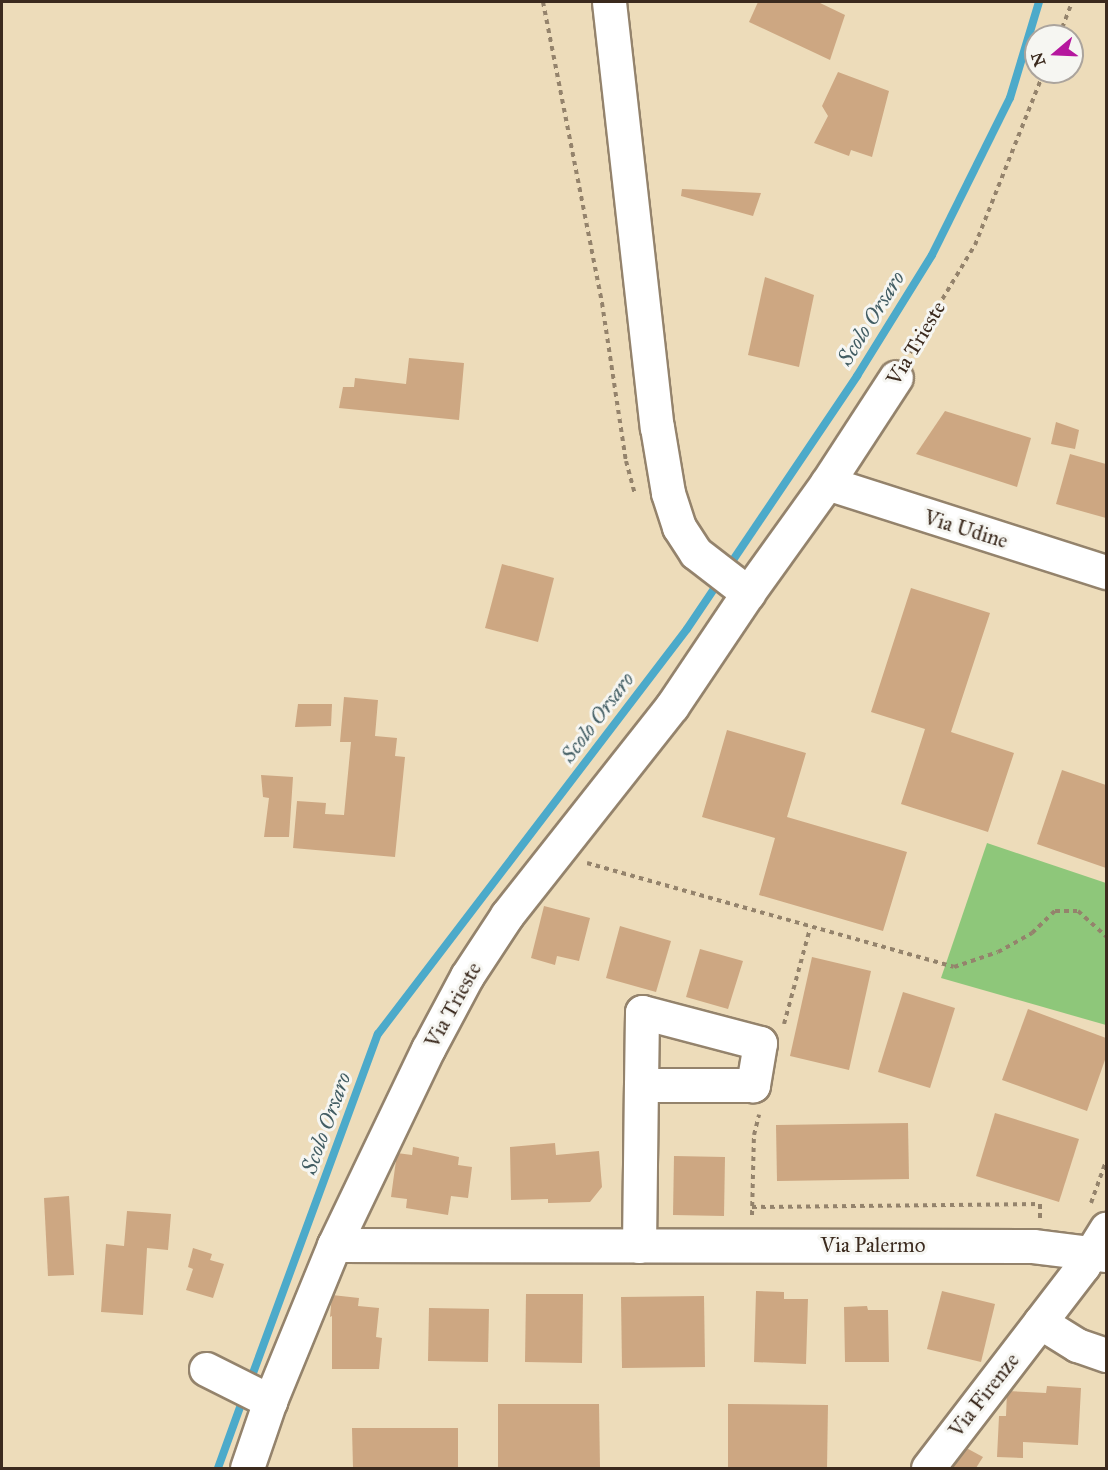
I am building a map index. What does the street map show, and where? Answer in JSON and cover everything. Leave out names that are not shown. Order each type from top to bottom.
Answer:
[{"type":"street","points":[[609,2],[657,427],[668,493],[679,527],[696,553],[730,580]]},
{"type":"street","name":"Via Trieste","points":[[247,1468],[240,1387],[334,1245],[428,1049],[467,976],[507,915],[554,853],[672,706],[730,580],[827,483],[896,377]]},
{"type":"street","name":"Via Udine","points":[[827,483],[1107,572]]},
{"type":"street","points":[[639,1246],[641,1085],[642,1012],[760,1042],[753,1084],[641,1085]]},
{"type":"street","name":"Via Palermo","points":[[334,1245],[1009,1246],[1099,1236]]},
{"type":"street","name":"Via Firenze","points":[[928,1468],[1041,1322],[1099,1236]]},
{"type":"street","points":[[1041,1322],[1077,1345],[1107,1354]]},
{"type":"path","points":[[543,2],[602,303],[626,461],[638,506]]},
{"type":"path","points":[[1064,24],[1072,2]]},
{"type":"path","name":"Via Trieste","points":[[896,377],[975,244],[1039,84]]},
{"type":"path","points":[[554,853],[810,928],[954,967],[1006,947],[1032,933],[1055,911],[1078,911],[1107,936]]},
{"type":"path","points":[[781,1033],[810,928]]},
{"type":"path","points":[[752,1217],[754,1135],[760,1114]]},
{"type":"path","points":[[1099,1236],[1107,1161]]},
{"type":"path","points":[[752,1207],[1040,1204],[1041,1226]]},
{"type":"green space","points":[[987,843],[1106,883],[1106,1025],[941,978]]},
{"type":"building","points":[[758,2],[818,2],[845,15],[830,60],[749,22]]},
{"type":"building","points":[[838,72],[889,91],[872,157],[851,150],[849,156],[814,143],[828,116],[822,106]]},
{"type":"building","points":[[682,189],[761,193],[753,216],[681,196]]},
{"type":"building","points":[[765,277],[814,295],[799,367],[748,355]]},
{"type":"building","points":[[409,358],[464,363],[459,420],[339,408],[343,387],[354,387],[355,378],[406,384]]},
{"type":"building","points":[[945,411],[1031,438],[1017,487],[916,454]]},
{"type":"building","points":[[1056,422],[1079,430],[1075,449],[1051,444]]},
{"type":"building","points":[[1070,454],[1106,464],[1106,518],[1056,504]]},
{"type":"building","points":[[502,564],[554,578],[538,642],[485,628]]},
{"type":"building","points":[[911,588],[990,613],[951,732],[1014,753],[988,832],[901,804],[925,729],[871,712]]},
{"type":"building","points":[[344,697],[378,700],[375,736],[397,738],[395,756],[405,757],[395,857],[293,848],[297,801],[326,803],[325,814],[344,815],[351,742],[340,742]]},
{"type":"building","points":[[298,704],[332,704],[331,726],[295,727]]},
{"type":"building","points":[[727,730],[806,753],[787,817],[907,852],[883,931],[759,895],[775,838],[702,817]]},
{"type":"building","points":[[1062,770],[1106,785],[1106,868],[1037,844]]},
{"type":"building","points":[[261,775],[293,777],[289,837],[264,837],[269,798],[263,797]]},
{"type":"building","points":[[544,906],[590,918],[579,961],[557,956],[555,965],[531,958]]},
{"type":"building","points":[[620,926],[671,941],[656,992],[606,978]]},
{"type":"building","points":[[700,949],[743,961],[728,1009],[686,997]]},
{"type":"building","points":[[812,957],[871,971],[849,1070],[790,1056]]},
{"type":"building","points":[[903,992],[955,1008],[930,1088],[878,1072]]},
{"type":"building","points":[[1028,1009],[1106,1038],[1106,1057],[1087,1111],[1002,1080]]},
{"type":"building","points":[[995,1113],[1079,1139],[1059,1202],[976,1176]]},
{"type":"building","points":[[908,1123],[909,1179],[777,1181],[776,1125]]},
{"type":"building","points":[[555,1143],[556,1155],[599,1151],[602,1187],[590,1202],[548,1203],[548,1199],[511,1200],[510,1147]]},
{"type":"building","points":[[413,1147],[459,1157],[458,1165],[472,1167],[468,1198],[451,1196],[448,1215],[406,1208],[407,1199],[391,1197],[397,1153],[412,1155]]},
{"type":"building","points":[[674,1156],[725,1157],[724,1216],[673,1215]]},
{"type":"building","points":[[69,1196],[74,1275],[48,1276],[44,1198]]},
{"type":"building","points":[[127,1211],[171,1214],[168,1250],[147,1248],[143,1315],[101,1312],[106,1244],[124,1246]]},
{"type":"building","points":[[193,1248],[212,1254],[210,1260],[224,1264],[213,1298],[186,1290],[193,1269],[188,1267]]},
{"type":"building","points":[[756,1291],[784,1292],[784,1299],[808,1299],[806,1364],[754,1362]]},
{"type":"building","points":[[942,1291],[995,1304],[981,1362],[927,1349]]},
{"type":"building","points":[[526,1294],[583,1294],[582,1363],[525,1362]]},
{"type":"building","points":[[332,1295],[359,1298],[358,1306],[379,1308],[376,1337],[382,1338],[379,1369],[332,1369],[332,1316],[330,1317]]},
{"type":"building","points":[[704,1296],[705,1367],[622,1368],[621,1297]]},
{"type":"building","points":[[867,1306],[868,1310],[888,1310],[889,1362],[845,1362],[844,1307]]},
{"type":"building","points":[[429,1308],[489,1309],[488,1362],[428,1361]]},
{"type":"building","points":[[1047,1386],[1081,1388],[1078,1445],[1023,1442],[1023,1458],[997,1457],[999,1416],[1006,1416],[1007,1391],[1046,1393]]},
{"type":"building","points":[[498,1404],[599,1404],[600,1468],[498,1468]]},
{"type":"building","points":[[728,1404],[828,1405],[827,1468],[728,1468]]},
{"type":"building","points":[[352,1428],[458,1428],[458,1468],[353,1468]]},
{"type":"building","points":[[959,1444],[983,1457],[976,1468],[945,1468]]},
{"type":"waterway","name":"Scolo Orsaro","points":[[727,569],[857,376],[932,255],[1010,98],[1039,2]]},
{"type":"waterway","name":"Scolo Orsaro","points":[[249,1384],[378,1034],[687,629],[720,580]]},
{"type":"waterway","name":"Scolo Orsaro","points":[[218,1468],[244,1396]]}]
